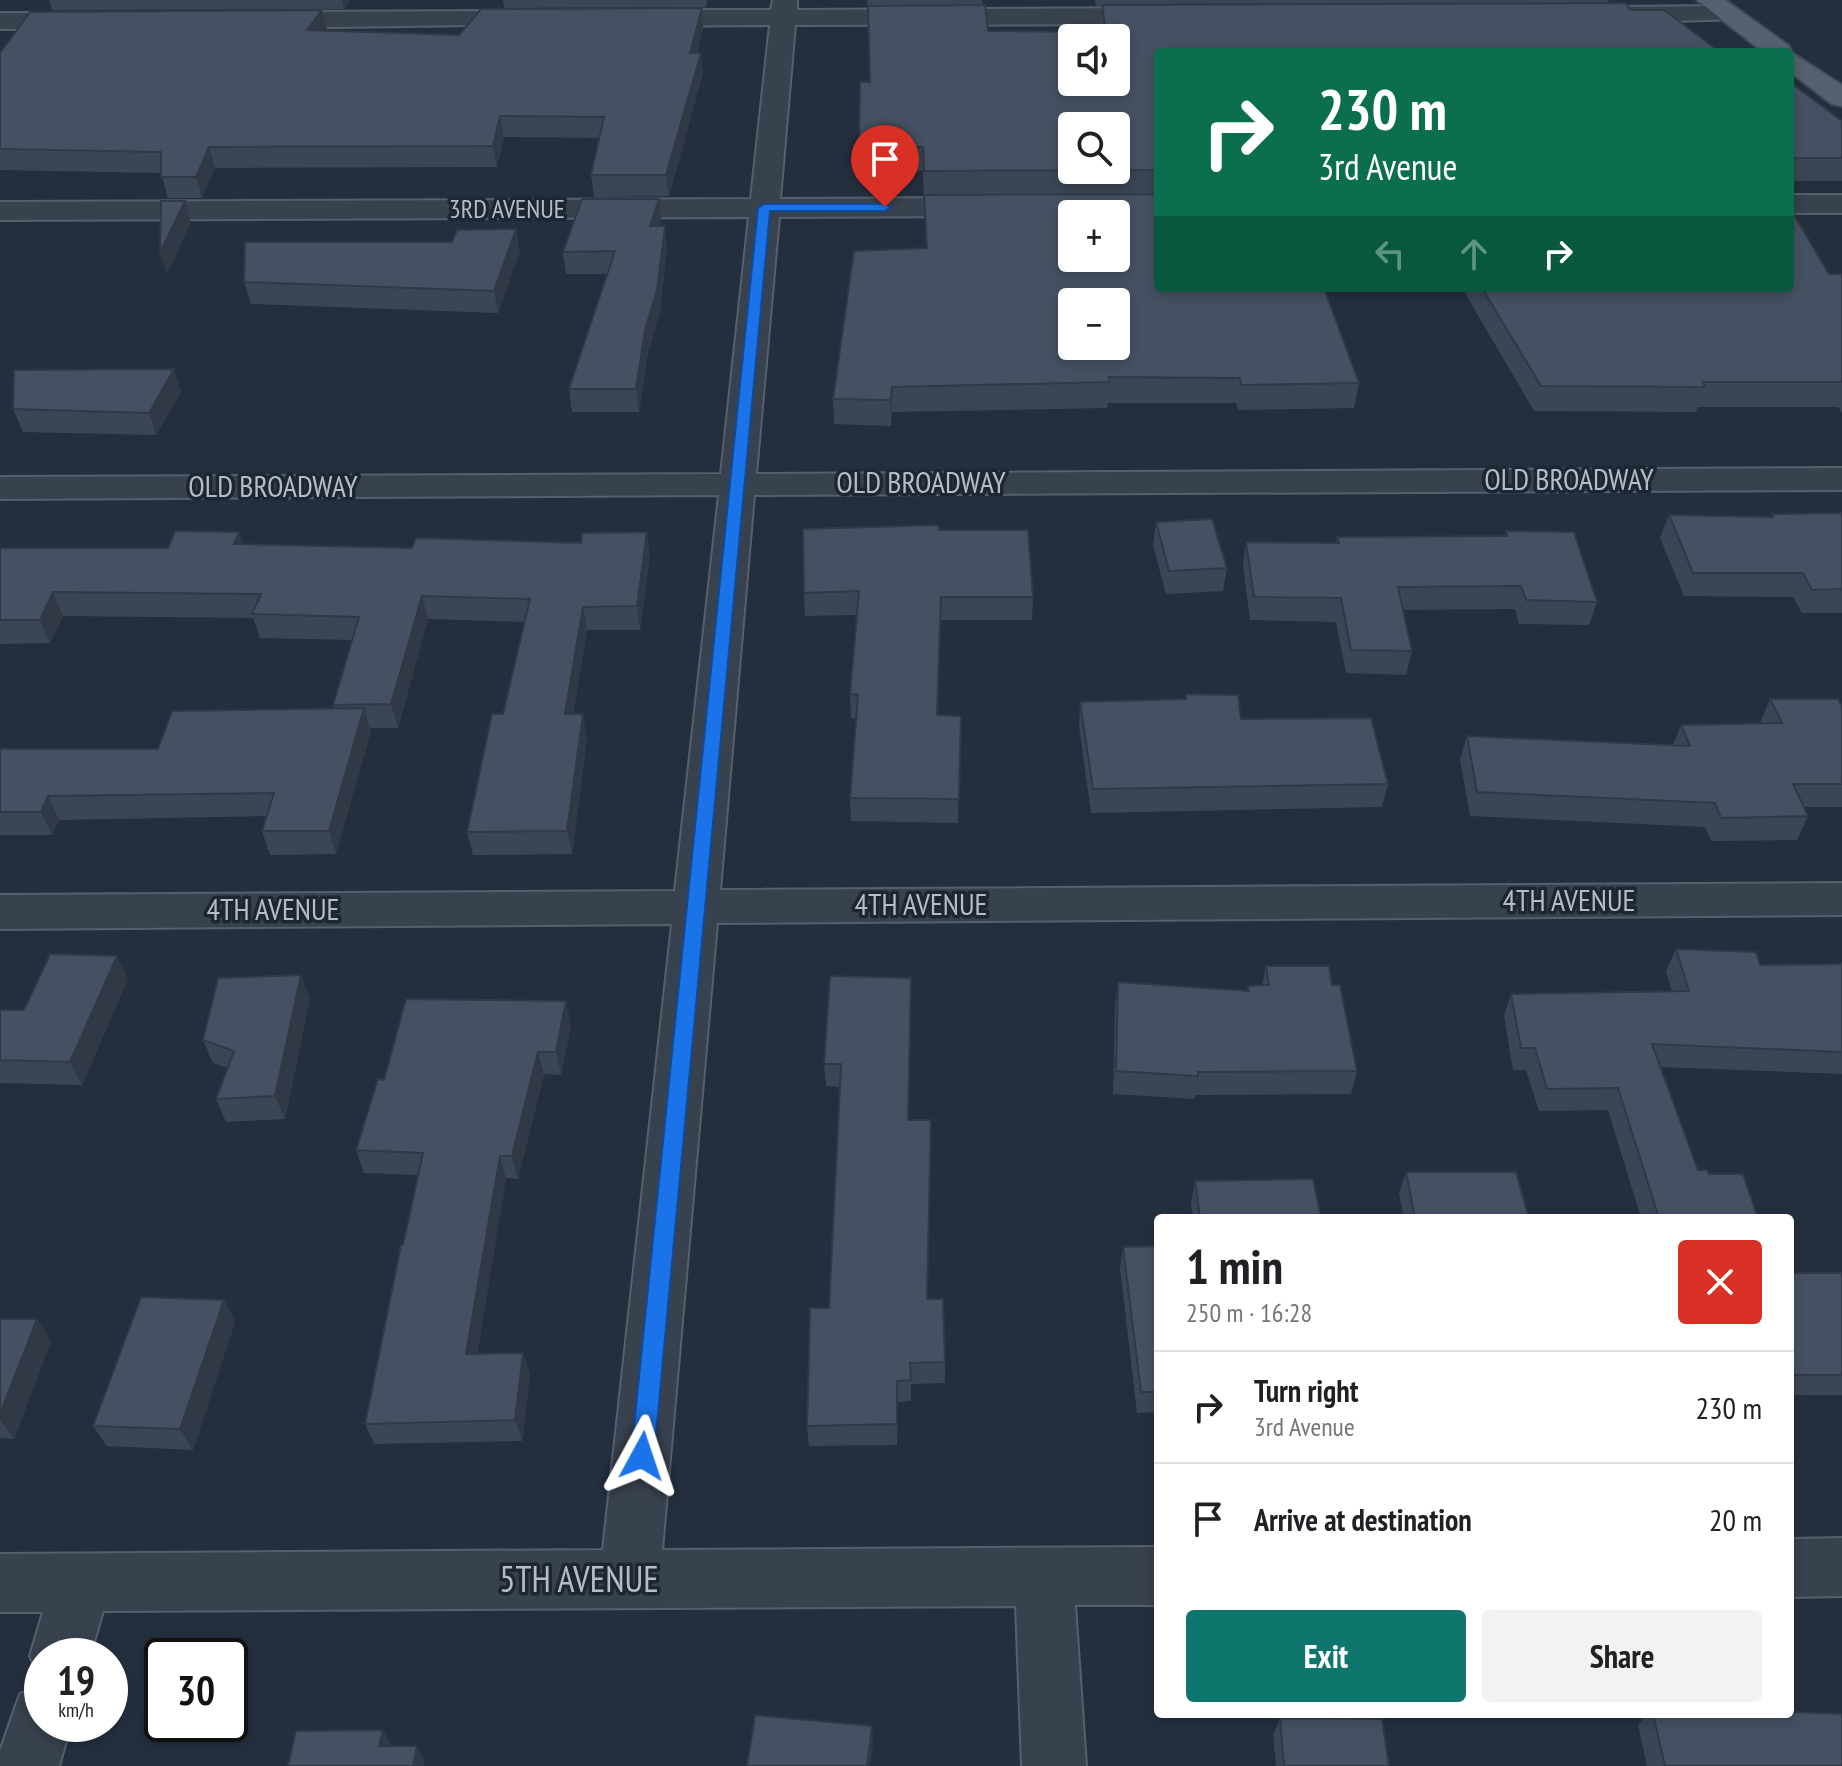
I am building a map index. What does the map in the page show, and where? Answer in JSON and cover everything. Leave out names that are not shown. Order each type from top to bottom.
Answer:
[{"type":"main road","points":[[1718,7],[1774,48]]},
{"type":"main road","points":[[1794,63],[1842,98]]},
{"type":"street","points":[[1592,15],[1718,7]]},
{"type":"street","points":[[630,1578],[784,9]]},
{"type":"street","points":[[624,18],[784,9],[1181,16]]},
{"type":"street","points":[[243,20],[561,19]]},
{"type":"street","points":[[0,21],[101,21]]},
{"type":"street","points":[[1794,204],[1842,204]]},
{"type":"street","name":"3RD AVENUE","points":[[0,211],[1016,207]]},
{"type":"street","name":"OLD BROADWAY","points":[[0,488],[1842,479]]},
{"type":"street","name":"4TH AVENUE","points":[[0,912],[1842,899]]},
{"type":"street","points":[[1794,1568],[1842,1567]]},
{"type":"street","name":"5TH AVENUE","points":[[0,1583],[1154,1576]]},
{"type":"street","points":[[1044,1577],[1054,1766]]},
{"type":"street","points":[[65,1638],[82,1583]]},
{"type":"street","points":[[27,1766],[34,1742]]},
{"type":"building","points":[[1626,3],[1630,10],[1664,10],[1715,48],[1154,48],[1154,170],[1130,170],[1130,112],[1058,112],[1058,170],[924,171],[923,147],[859,148],[860,82],[870,82],[868,6],[985,5],[988,31],[1058,32],[1058,96],[1130,96],[1130,24],[1105,24],[1102,5]]},
{"type":"building","points":[[702,8],[690,53],[701,53],[666,175],[591,175],[604,117],[500,116],[493,146],[209,147],[196,177],[161,177],[161,152],[0,149],[0,53],[30,12],[322,10],[307,30],[459,35],[481,9]]},
{"type":"building","points":[[1794,85],[1842,121],[1842,158],[1794,158]]},
{"type":"building","points":[[1154,194],[1154,292],[1325,292],[1359,383],[1241,385],[1240,378],[1109,377],[1109,382],[892,387],[891,400],[833,399],[854,251],[927,248],[924,195]]},
{"type":"building","points":[[582,199],[659,199],[650,226],[665,226],[657,290],[645,330],[636,389],[569,389],[615,251],[563,252]]},
{"type":"building","points":[[161,201],[185,201],[160,253]]},
{"type":"building","points":[[1794,215],[1829,274],[1842,274],[1842,382],[1703,382],[1705,387],[1541,386],[1484,292],[1794,292]]},
{"type":"building","points":[[516,229],[494,291],[244,282],[245,242],[452,242],[457,230]]},
{"type":"building","points":[[174,369],[149,413],[13,409],[14,370]]},
{"type":"building","points":[[1842,513],[1842,589],[1812,590],[1803,573],[1693,573],[1669,515],[1773,517],[1772,514]]},
{"type":"building","points":[[1212,519],[1227,568],[1169,571],[1156,522]]},
{"type":"building","points":[[938,525],[939,530],[1028,530],[1033,597],[941,597],[937,715],[961,716],[959,799],[850,798],[858,695],[850,694],[859,591],[804,593],[803,529]]},
{"type":"building","points":[[175,531],[239,532],[234,544],[412,548],[416,538],[581,543],[582,533],[647,532],[637,606],[583,607],[565,714],[583,714],[567,831],[467,832],[492,714],[503,714],[530,599],[422,596],[391,704],[333,705],[359,617],[252,614],[261,594],[53,592],[40,620],[0,620],[0,548],[168,548]]},
{"type":"building","points":[[1506,531],[1574,532],[1597,602],[1526,600],[1521,586],[1398,587],[1412,651],[1351,650],[1341,598],[1254,597],[1246,542],[1339,543],[1337,537],[1507,536]]},
{"type":"building","points":[[1186,694],[1238,695],[1241,719],[1371,718],[1388,784],[1093,789],[1080,702],[1186,699]]},
{"type":"building","points":[[1770,699],[1838,699],[1842,706],[1842,784],[1793,784],[1808,816],[1721,818],[1715,803],[1477,792],[1467,736],[1690,746],[1681,725],[1782,723]]},
{"type":"building","points":[[364,708],[329,831],[262,831],[274,793],[48,796],[41,812],[0,812],[0,749],[158,749],[172,711]]},
{"type":"building","points":[[1676,949],[1756,952],[1760,965],[1842,964],[1842,1052],[1652,1044],[1698,1170],[1707,1170],[1709,1174],[1743,1174],[1757,1214],[1658,1214],[1618,1088],[1547,1089],[1535,1048],[1521,1048],[1511,994],[1689,991]]},
{"type":"building","points":[[50,954],[117,956],[70,1062],[0,1060],[0,1010],[24,1010]]},
{"type":"building","points":[[1266,966],[1329,966],[1332,985],[1340,985],[1357,1071],[1198,1072],[1198,1076],[1116,1071],[1118,982],[1249,991],[1248,986],[1269,985]]},
{"type":"building","points":[[301,975],[275,1096],[216,1099],[234,1051],[203,1040],[218,978]]},
{"type":"building","points":[[830,976],[911,978],[908,1120],[931,1120],[927,1299],[943,1299],[945,1362],[910,1363],[911,1380],[897,1381],[897,1424],[807,1426],[810,1308],[829,1308],[841,1064],[824,1064]]},
{"type":"building","points":[[406,999],[566,1001],[556,1052],[538,1052],[512,1156],[500,1156],[466,1354],[523,1353],[515,1420],[365,1424],[423,1153],[356,1150],[378,1079],[384,1080]]},
{"type":"building","points":[[1406,1172],[1516,1172],[1528,1214],[1414,1214]]},
{"type":"building","points":[[1313,1179],[1320,1214],[1199,1214],[1195,1181]]},
{"type":"building","points":[[1154,1246],[1154,1392],[1141,1392],[1123,1247]]},
{"type":"building","points":[[1794,1273],[1842,1273],[1842,1375],[1794,1375]]},
{"type":"building","points":[[141,1297],[224,1300],[180,1429],[93,1426]]},
{"type":"building","points":[[0,1319],[37,1319],[0,1414]]},
{"type":"building","points":[[1794,1712],[1842,1714],[1842,1766],[1665,1766],[1654,1718],[1794,1718]]},
{"type":"building","points":[[755,1715],[872,1726],[867,1766],[747,1766]]},
{"type":"building","points":[[1280,1718],[1382,1719],[1389,1766],[1284,1766]]},
{"type":"building","points":[[383,1730],[379,1746],[417,1746],[413,1766],[288,1766],[296,1731]]},
{"type":"route","points":[[642,1456],[764,208],[885,207]]}]
